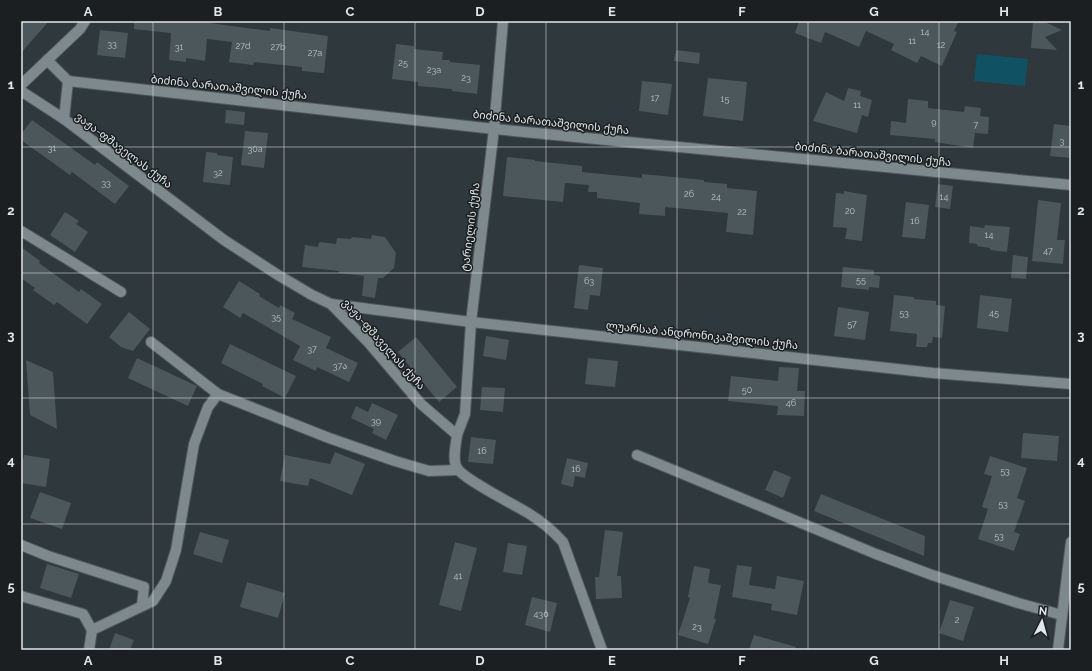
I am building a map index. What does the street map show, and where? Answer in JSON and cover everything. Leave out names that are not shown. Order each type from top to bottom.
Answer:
[{"type":"street","points":[[21,85],[80,29],[84,21]]},
{"type":"street","name":"ტარიელის ქუჩა","points":[[457,435],[465,414],[471,322],[494,129],[503,21]]},
{"type":"street","points":[[47,60],[68,81],[64,120]]},
{"type":"street","name":"ბიძინა ბარათაშვილის ქუჩა","points":[[68,81],[494,129],[1071,185]]},
{"type":"street","name":"ვაჟა-ფშაველას ქუჩა","points":[[21,91],[64,120],[224,240],[278,275],[312,295],[331,304],[368,342],[421,404],[457,435]]},
{"type":"street","points":[[21,232],[121,292]]},
{"type":"street","name":"ლუარსაბ ანდრონიკაშვილის ქუჩა","points":[[331,304],[471,322],[925,372],[1071,384]]},
{"type":"street","points":[[151,342],[218,394],[329,438],[395,461],[429,471],[458,470]]},
{"type":"street","points":[[92,630],[154,600],[166,581],[176,550],[194,444],[208,407],[218,394]]},
{"type":"street","points":[[457,435],[455,462],[458,470],[468,478],[529,514],[552,531],[563,542],[602,650]]},
{"type":"street","points":[[637,455],[932,575],[1062,616]]},
{"type":"street","points":[[1058,650],[1071,542]]},
{"type":"street","points":[[21,545],[48,556],[144,587],[142,605]]},
{"type":"street","points":[[21,596],[83,614],[92,630],[89,650]]},
{"type":"shaded area","points":[[977,54],[1028,59],[1025,86],[974,81]]},
{"type":"building","points":[[21,21],[49,21],[21,53]]},
{"type":"building","points":[[134,21],[195,21],[270,31],[270,28],[328,36],[324,73],[302,71],[302,67],[254,62],[253,65],[229,62],[232,42],[207,39],[205,61],[186,58],[186,62],[169,60],[171,33],[134,29]]},
{"type":"building","points":[[799,21],[959,21],[954,31],[957,32],[942,66],[921,56],[917,63],[891,50],[894,44],[866,31],[859,47],[825,32],[821,43],[795,33]]},
{"type":"building","points":[[1033,21],[1045,22],[1062,30],[1045,37],[1057,50],[1031,48]]},
{"type":"building","points":[[100,30],[128,33],[125,58],[97,55]]},
{"type":"building","points":[[396,44],[414,46],[414,49],[443,52],[442,60],[450,60],[450,62],[480,65],[477,94],[452,91],[452,89],[418,86],[418,82],[392,79]]},
{"type":"building","points":[[676,50],[700,53],[699,64],[674,61]]},
{"type":"building","points":[[708,78],[747,82],[743,121],[703,116]]},
{"type":"building","points":[[642,81],[672,84],[668,115],[639,111]]},
{"type":"building","points":[[848,88],[861,91],[860,96],[872,100],[868,117],[862,115],[857,133],[813,121],[826,92],[844,101]]},
{"type":"building","points":[[908,99],[928,101],[928,108],[964,112],[965,106],[981,108],[980,116],[989,117],[988,134],[975,133],[973,148],[935,142],[935,139],[890,135],[891,121],[906,123]]},
{"type":"building","points":[[226,110],[245,112],[244,125],[225,123]]},
{"type":"building","points":[[32,120],[95,165],[97,162],[129,186],[115,204],[72,172],[70,175],[21,140],[21,134]]},
{"type":"building","points":[[1054,124],[1071,126],[1071,158],[1050,156]]},
{"type":"building","points":[[245,131],[268,133],[264,168],[241,165]]},
{"type":"building","points":[[206,152],[233,157],[230,185],[203,182]]},
{"type":"building","points":[[507,157],[582,166],[582,172],[642,178],[642,174],[704,180],[704,182],[727,184],[727,188],[757,191],[753,235],[726,232],[728,213],[665,207],[665,216],[639,214],[640,203],[597,198],[597,192],[588,192],[589,185],[565,183],[563,202],[503,196]]},
{"type":"building","points":[[938,184],[953,186],[950,209],[935,207]]},
{"type":"building","points":[[844,191],[867,195],[862,241],[845,239],[847,228],[833,227],[836,193],[844,194]]},
{"type":"building","points":[[1038,200],[1061,203],[1057,240],[1065,240],[1063,264],[1032,261]]},
{"type":"building","points":[[906,202],[929,205],[925,239],[902,237]]},
{"type":"building","points":[[65,212],[79,221],[76,224],[88,232],[75,252],[50,235]]},
{"type":"building","points":[[985,225],[1010,227],[1007,252],[990,250],[990,248],[969,243],[970,226],[984,228]]},
{"type":"building","points":[[372,235],[385,237],[396,253],[394,268],[383,278],[378,278],[375,298],[362,296],[364,276],[339,273],[339,271],[302,267],[305,245],[318,247],[319,242],[336,244],[337,238],[351,239],[352,237],[371,239]]},
{"type":"building","points":[[21,247],[40,261],[39,263],[79,292],[81,289],[102,304],[87,324],[57,302],[54,305],[33,290],[35,288],[21,278]]},
{"type":"building","points":[[1013,255],[1028,257],[1026,279],[1011,278]]},
{"type":"building","points":[[579,265],[603,268],[600,296],[590,295],[588,310],[574,308]]},
{"type":"building","points":[[843,267],[874,270],[874,275],[880,276],[879,288],[869,287],[869,290],[841,287]]},
{"type":"building","points":[[239,281],[260,294],[259,296],[279,308],[280,305],[295,313],[292,319],[331,337],[326,348],[358,363],[349,382],[317,367],[316,371],[293,360],[300,346],[243,313],[240,318],[223,307]]},
{"type":"building","points":[[894,295],[936,301],[936,305],[945,306],[942,338],[933,337],[932,343],[928,343],[927,347],[916,347],[917,334],[890,331]]},
{"type":"building","points":[[980,295],[1012,299],[1008,332],[977,328]]},
{"type":"building","points":[[838,307],[869,312],[865,340],[834,336]]},
{"type":"building","points":[[129,312],[150,329],[133,351],[121,347],[109,337]]},
{"type":"building","points":[[486,336],[509,340],[506,360],[483,356]]},
{"type":"building","points":[[416,337],[457,387],[439,402],[398,352]]},
{"type":"building","points":[[230,344],[296,376],[285,398],[262,386],[263,384],[221,363]]},
{"type":"building","points":[[137,358],[197,386],[188,406],[128,378]]},
{"type":"building","points":[[588,358],[618,361],[615,387],[585,384]]},
{"type":"building","points":[[26,360],[53,372],[57,429],[30,415]]},
{"type":"building","points":[[779,367],[799,368],[797,391],[805,391],[804,416],[777,415],[778,406],[728,401],[731,376],[778,381]]},
{"type":"building","points":[[482,387],[505,388],[503,412],[480,410]]},
{"type":"building","points":[[372,403],[398,415],[386,440],[372,433],[374,429],[351,418],[356,406],[368,412]]},
{"type":"building","points":[[1023,433],[1059,436],[1057,461],[1021,458]]},
{"type":"building","points":[[471,437],[496,440],[493,464],[468,462]]},
{"type":"building","points":[[335,452],[365,464],[352,495],[310,478],[308,486],[280,481],[285,455],[330,464]]},
{"type":"building","points":[[24,455],[50,459],[46,487],[21,483],[21,470]]},
{"type":"building","points":[[990,456],[1027,468],[1017,498],[1025,501],[1014,532],[1020,534],[1014,551],[978,539],[988,509],[982,507],[992,476],[984,474]]},
{"type":"building","points":[[567,458],[588,463],[585,478],[575,476],[573,487],[561,484]]},
{"type":"building","points":[[774,470],[791,477],[783,498],[765,490]]},
{"type":"building","points":[[40,492],[71,503],[62,529],[30,518]]},
{"type":"building","points":[[821,494],[925,536],[924,556],[814,511]]},
{"type":"building","points":[[605,530],[623,532],[617,576],[621,576],[622,598],[596,599],[595,577],[599,577]]},
{"type":"building","points":[[200,532],[229,540],[222,563],[193,554]]},
{"type":"building","points":[[455,542],[477,548],[461,611],[439,605]]},
{"type":"building","points":[[508,543],[527,546],[522,575],[503,572]]},
{"type":"building","points":[[47,564],[79,574],[71,598],[40,588]]},
{"type":"building","points":[[737,565],[752,567],[749,585],[775,589],[777,576],[804,581],[797,615],[771,610],[772,604],[732,597]]},
{"type":"building","points":[[694,566],[710,569],[708,583],[721,585],[714,619],[716,619],[708,644],[678,635],[690,598],[688,597]]},
{"type":"building","points":[[247,582],[285,593],[278,618],[240,607]]},
{"type":"building","points":[[532,597],[557,603],[550,632],[525,625]]},
{"type":"building","points":[[950,600],[974,607],[963,641],[939,633]]},
{"type":"building","points":[[115,633],[134,640],[130,650],[109,650]]},
{"type":"building","points":[[754,635],[796,647],[795,650],[749,650]]}]
